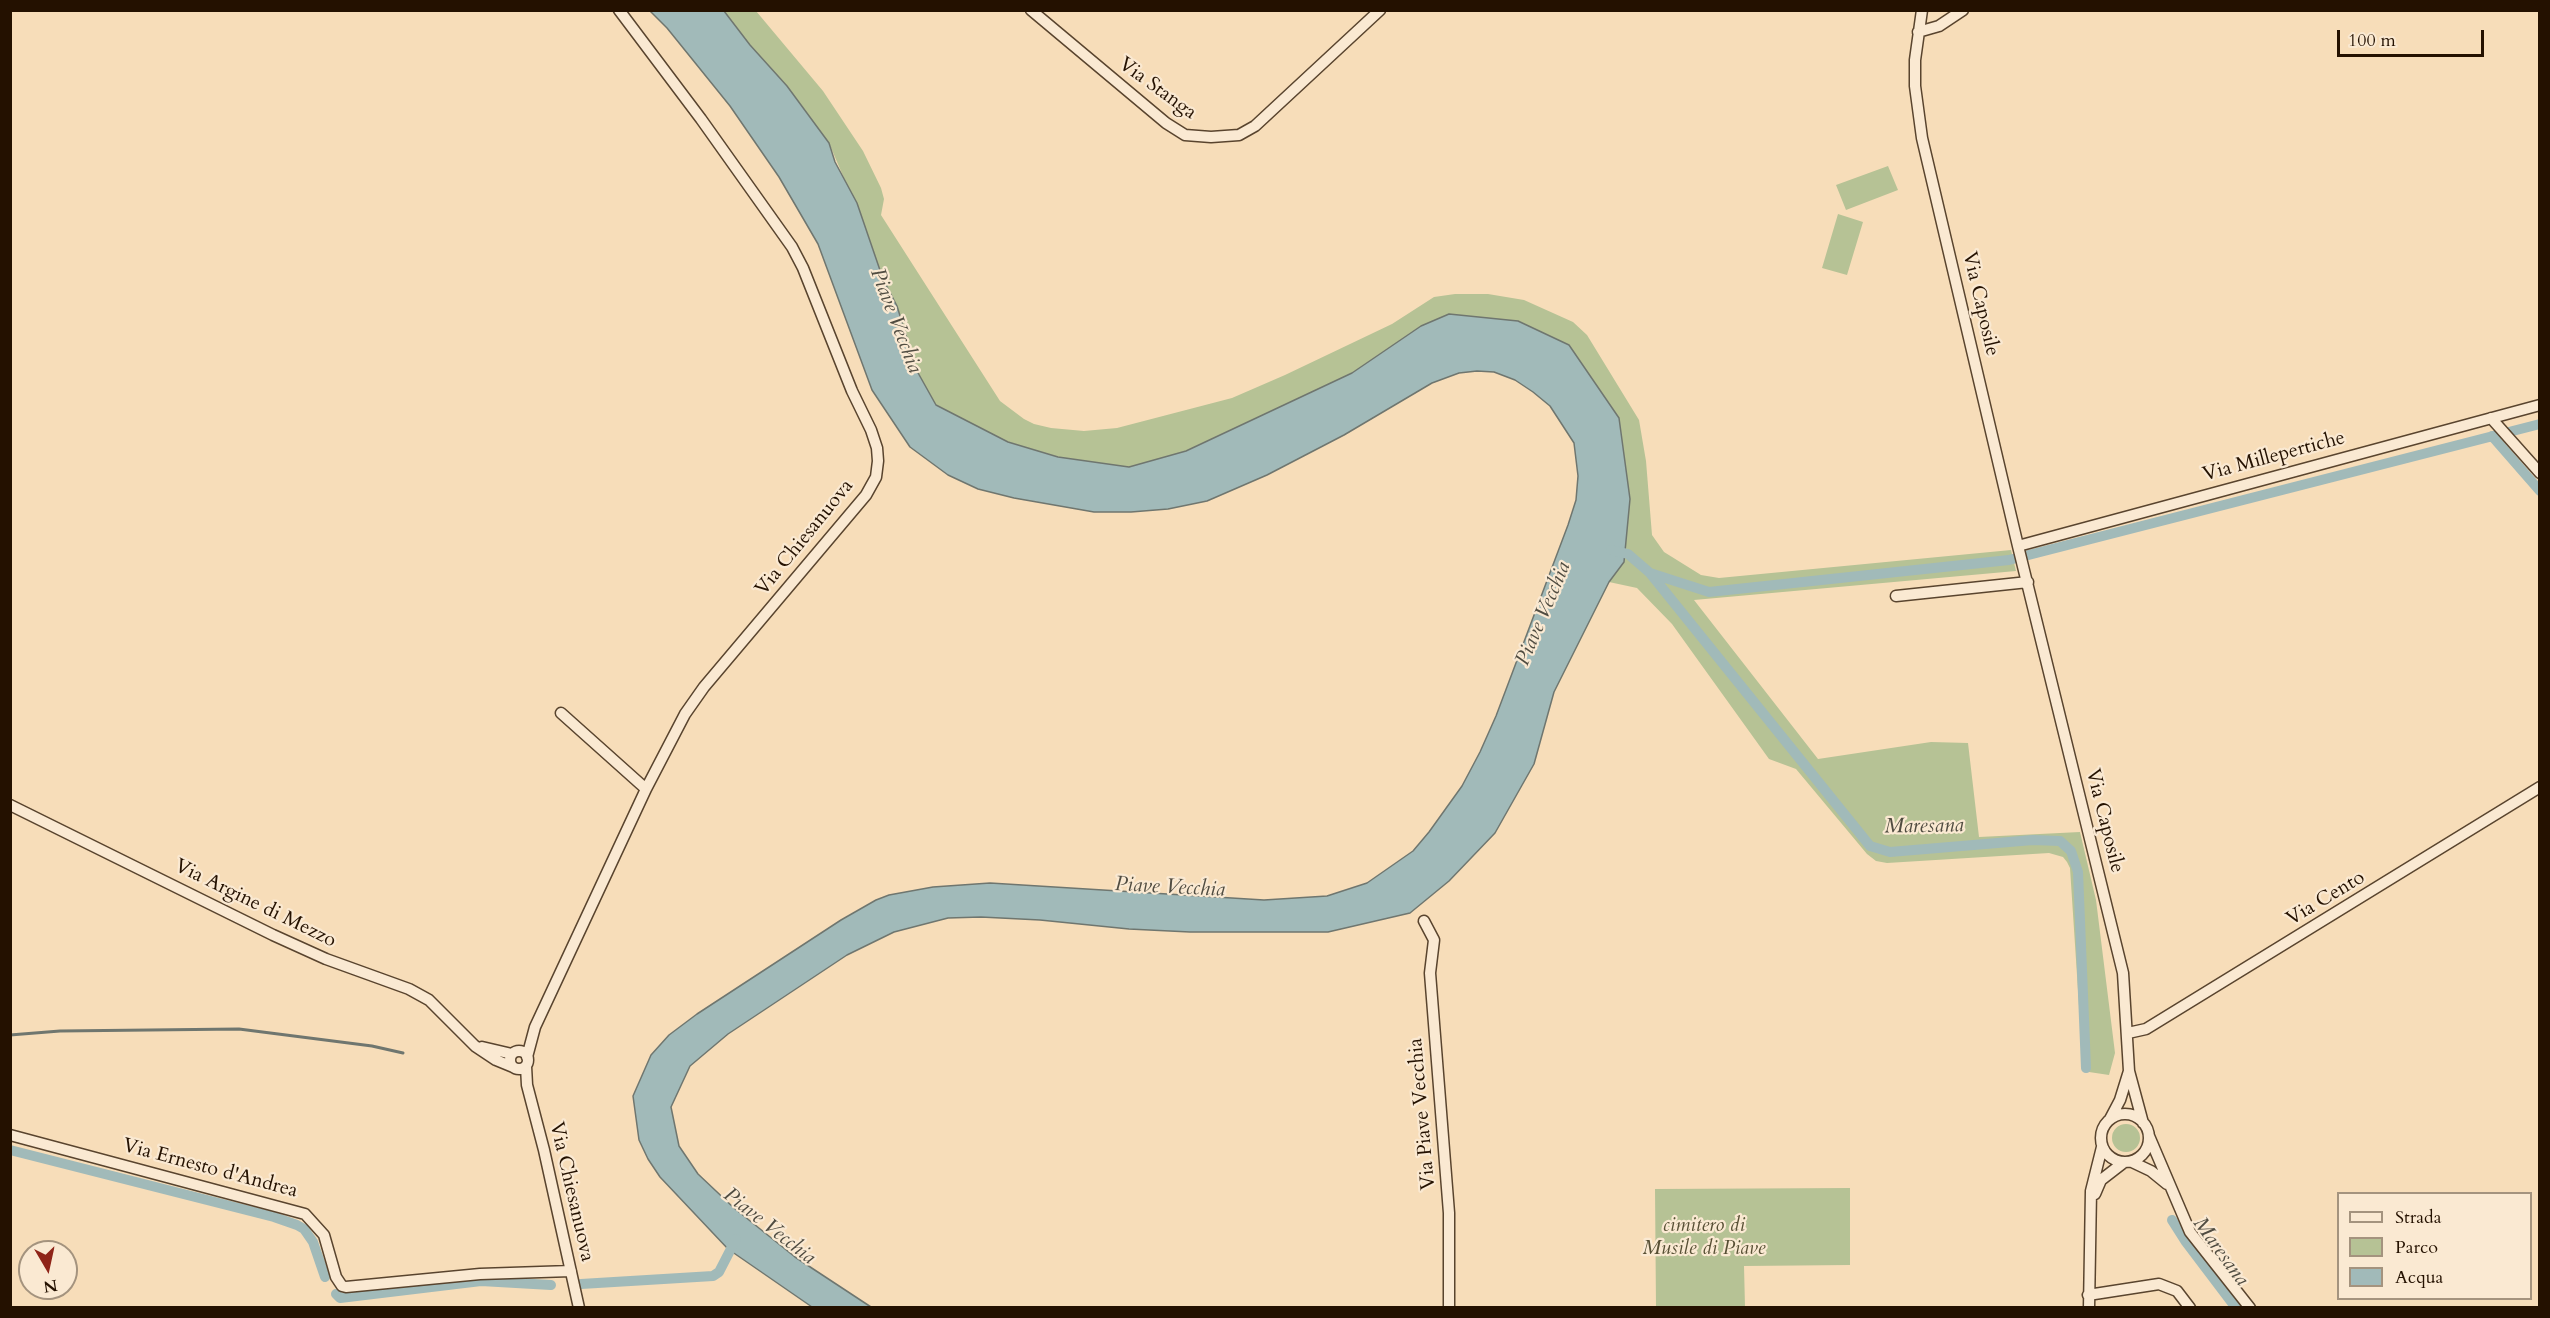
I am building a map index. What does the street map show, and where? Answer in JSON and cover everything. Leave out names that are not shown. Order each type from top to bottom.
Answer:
[{"type":"street","name":"Via Chiesanuova","points":[[579,1308],[544,1150],[520,1065],[535,1028],[676,729],[694,700],[866,495],[876,477],[878,461],[877,448],[871,430],[792,247],[701,119],[619,10]]},
{"type":"street","name":"Via Stanga","points":[[1031,10],[1166,123],[1185,135],[1211,137],[1239,135],[1255,126],[1380,10]]},
{"type":"street","name":"Via Caposile","points":[[1922,10],[1918,32],[1915,86],[1922,138],[2019,549],[2123,973],[2129,1071],[2143,1123]]},
{"type":"street","points":[[1918,32],[1939,26],[1963,10]]},
{"type":"street","name":"Via Millepertiche","points":[[2019,549],[2494,422],[2540,405]]},
{"type":"street","points":[[2494,422],[2540,473]]},
{"type":"street","points":[[1896,596],[2028,582]]},
{"type":"street","points":[[561,713],[646,789]]},
{"type":"street","name":"Via Cento","points":[[2128,1033],[2146,1029],[2540,787]]},
{"type":"street","name":"Via Argine di Mezzo","points":[[10,805],[305,949],[409,988],[429,1000],[476,1046],[496,1060],[520,1065]]},
{"type":"street","name":"Via Piave Vecchia","points":[[1424,921],[1434,940],[1430,973],[1449,1213],[1449,1308]]},
{"type":"street","name":"Via Chiesanuova","points":[[513,1053],[520,1042],[535,1028]]},
{"type":"street","points":[[476,1046],[513,1053],[510,1062],[520,1065]]},
{"type":"street","name":"Via Caposile","points":[[2110,1119],[2120,1100],[2129,1071]]},
{"type":"street","points":[[2089,1308],[2091,1191],[2102,1147],[2101,1133],[2110,1119],[2127,1114],[2143,1123],[2190,1232],[2250,1308]]},
{"type":"street","name":"Via Ernesto d'Andrea","points":[[10,1135],[305,1214],[324,1235],[336,1276],[342,1286],[346,1287],[480,1274],[571,1271]]},
{"type":"street","points":[[2092,1199],[2101,1180],[2144,1153],[2149,1136]]},
{"type":"street","points":[[2102,1147],[2111,1159],[2151,1171],[2168,1185]]},
{"type":"street","points":[[2088,1295],[2159,1284],[2177,1291],[2190,1308]]},
{"type":"green space","points":[[724,11],[756,11],[823,91],[863,151],[881,188],[884,199],[881,215],[1000,401],[1034,424],[1084,431],[1117,428],[1232,398],[1392,324],[1434,297],[1455,294],[1488,294],[1524,300],[1573,322],[1587,335],[1639,420],[1646,461],[1652,535],[1664,552],[1701,575],[1719,578],[2011,550],[2016,571],[1694,600],[1818,759],[1931,742],[1968,743],[1979,837],[2080,832],[2096,900],[2115,1053],[2109,1075],[2089,1072],[2083,1067],[2070,868],[2063,857],[2049,853],[1887,863],[1876,861],[1867,854],[1796,769],[1769,759],[1672,624],[1637,588],[1609,582],[1624,562],[1630,499],[1619,418],[1569,345],[1421,326],[1352,373],[1186,451],[1129,467],[1058,457],[1008,442],[936,405],[917,371],[897,306],[883,279],[866,230],[829,143],[787,86],[750,45]]},
{"type":"green space","points":[[1888,166],[1898,190],[1846,210],[1836,185]]},
{"type":"green space","points":[[1838,214],[1863,222],[1847,275],[1822,268]]},
{"type":"green space","points":[[2126,1124],[2136,1128],[2140,1138],[2136,1148],[2126,1152],[2116,1148],[2112,1138],[2116,1128]]},
{"type":"green space","name":"cimitero di Musile di Piave","points":[[1850,1188],[1850,1265],[1744,1266],[1745,1307],[1656,1307],[1655,1189]]},
{"type":"water","name":"Piave Vecchia","points":[[650,11],[724,11],[750,45],[787,86],[829,143],[835,162],[857,203],[883,279],[897,306],[917,371],[936,405],[1008,442],[1058,457],[1129,467],[1186,451],[1352,373],[1421,326],[1449,314],[1518,321],[1569,345],[1619,418],[1630,499],[1624,562],[1609,582],[1554,692],[1534,764],[1495,833],[1449,881],[1410,913],[1328,932],[1190,932],[1129,929],[1040,920],[948,918],[894,932],[847,955],[728,1034],[690,1066],[671,1107],[679,1146],[698,1174],[734,1208],[795,1257],[871,1307],[812,1307],[728,1249],[660,1177],[639,1140],[633,1096],[651,1055],[669,1035],[697,1014],[841,920],[889,895],[933,887],[990,883],[1264,900],[1327,896],[1367,883],[1413,851],[1462,786],[1480,752],[1496,716],[1576,500],[1578,476],[1574,443],[1550,406],[1533,392],[1515,380],[1494,372],[1477,371],[1459,373],[1432,383],[1344,435],[1267,475],[1207,501],[1168,509],[1094,512],[1014,498],[978,489],[948,475],[910,447],[872,390],[818,244],[779,177],[730,106],[667,28]]},
{"type":"waterway","points":[[1611,550],[1628,554],[1650,573],[1709,592],[2009,560],[2540,424]]},
{"type":"waterway","points":[[2492,436],[2540,491]]},
{"type":"waterway","name":"Maresana","points":[[1650,573],[1870,846],[1890,852],[2033,840],[2060,841],[2071,851],[2078,872],[2086,1068]]},
{"type":"waterway","points":[[10,1035],[60,1031],[239,1029],[372,1046],[403,1053]]},
{"type":"waterway","points":[[10,1150],[274,1217],[297,1225],[304,1229],[313,1242],[325,1277]]},
{"type":"waterway","name":"Maresana","points":[[2172,1220],[2236,1308]]},
{"type":"waterway","points":[[581,1284],[713,1276],[719,1272],[736,1239]]},
{"type":"waterway","points":[[336,1294],[340,1298],[481,1281],[551,1285]]}]
